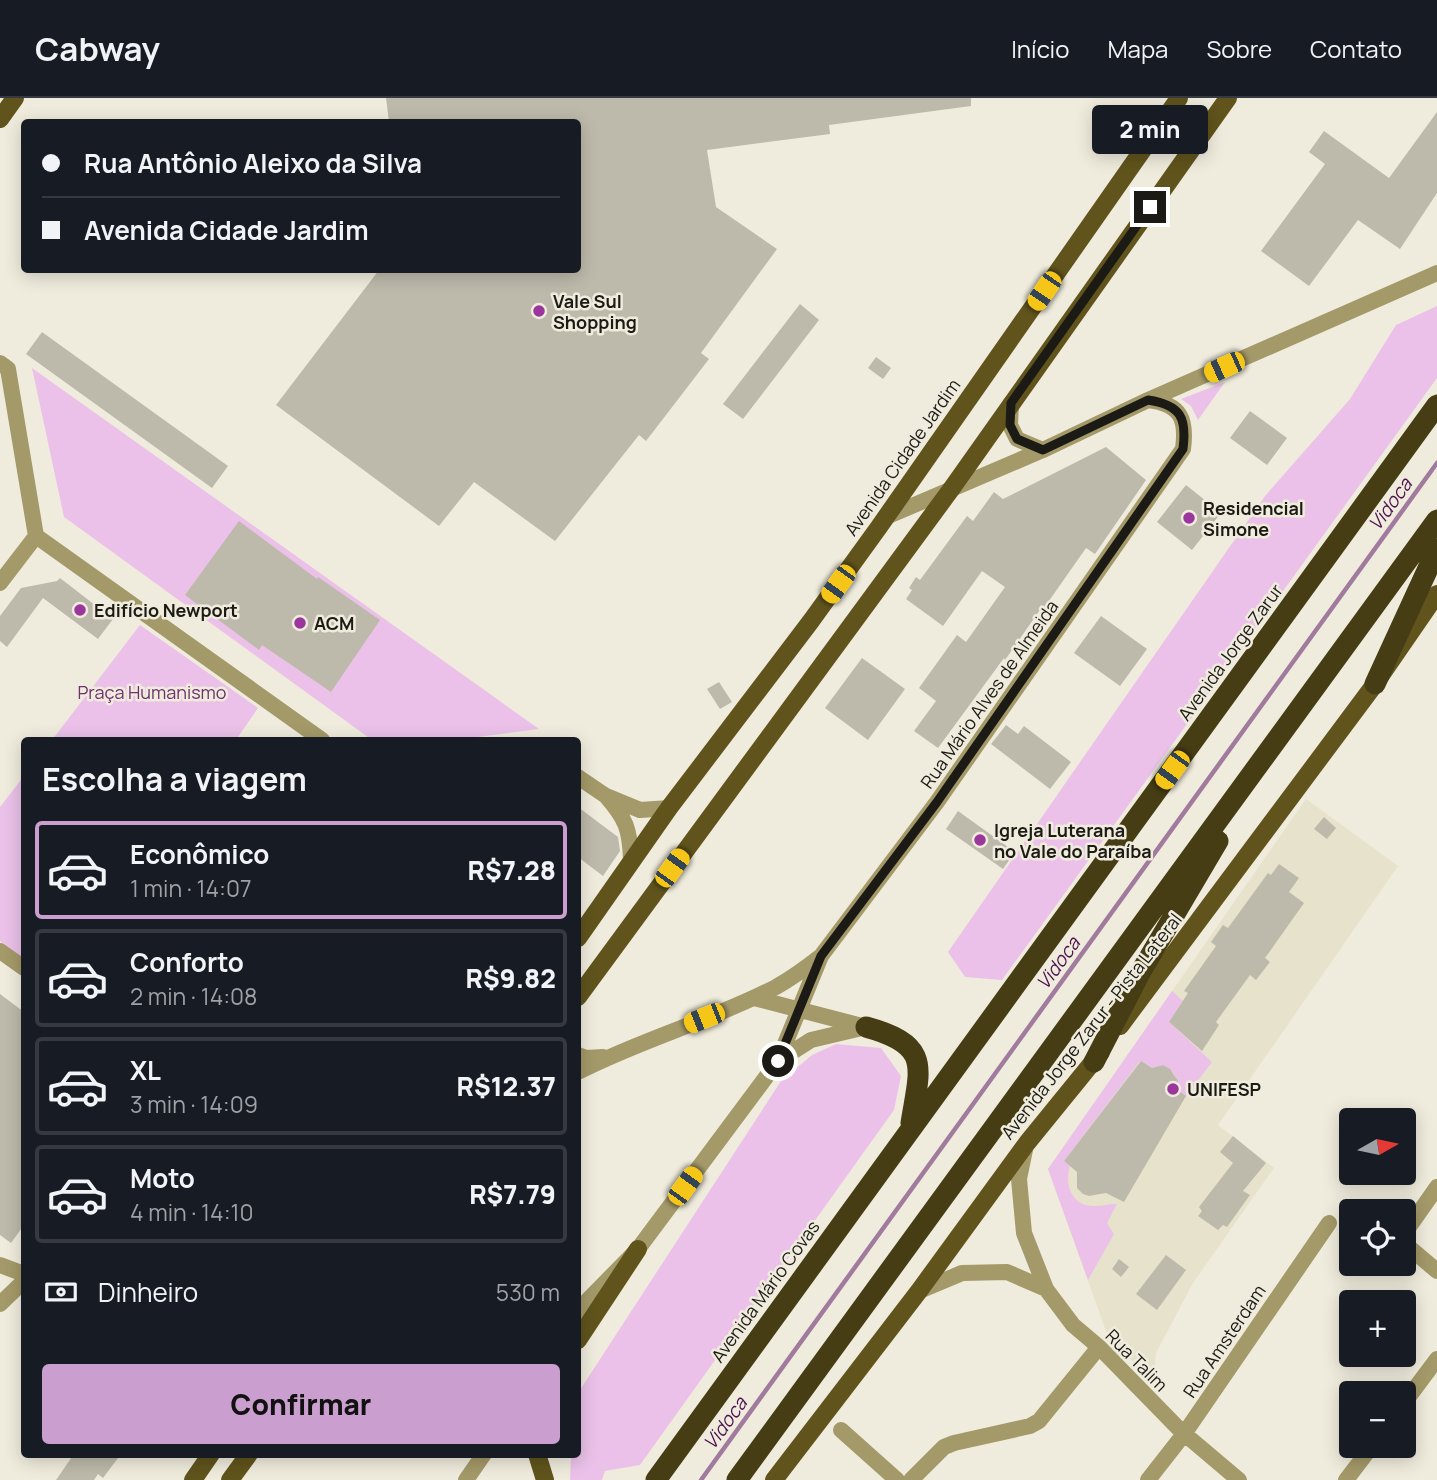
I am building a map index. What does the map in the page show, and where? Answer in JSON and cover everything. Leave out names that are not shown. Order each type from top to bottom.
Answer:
[{"type":"highway","points":[[1417,433],[1437,399]]},
{"type":"highway","name":"Avenida Jorge Zarur","points":[[911,1129],[1437,405]]},
{"type":"highway","points":[[737,1480],[1437,520]]},
{"type":"highway","points":[[1374,684],[1437,549]]},
{"type":"highway","points":[[1094,1062],[1140,973],[1232,818],[1313,693]]},
{"type":"highway","points":[[866,1027],[888,1033],[908,1044],[915,1055],[918,1082],[911,1129]]},
{"type":"highway","name":"Avenida Mário Covas","points":[[656,1480],[911,1129]]},
{"type":"main road","points":[[0,119],[15,98]]},
{"type":"main road","name":"Avenida Cidade Jardim","points":[[581,934],[669,808],[886,517],[1179,98]]},
{"type":"main road","points":[[581,993],[952,488],[1228,98]]},
{"type":"main road","name":"Avenida Jorge Zarur - Pista Lateral","points":[[774,1480],[919,1292],[1027,1143],[1094,1062],[1374,684],[1437,594]]},
{"type":"main road","points":[[581,1335],[638,1249]]},
{"type":"main road","points":[[193,1480],[208,1458]]},
{"type":"main road","points":[[230,1480],[246,1458]]},
{"type":"main road","points":[[538,1458],[545,1480]]},
{"type":"street","points":[[886,517],[1043,450],[1148,400],[1437,273]]},
{"type":"street","points":[[0,363],[8,369],[36,536],[318,737]]},
{"type":"street","name":"Rua Mário Alves de Almeida","points":[[821,956],[937,802],[1183,449],[1185,433],[1182,418],[1175,409],[1163,402],[1148,400]]},
{"type":"street","points":[[1011,403],[1010,425],[1017,439],[1043,450]]},
{"type":"street","points":[[0,583],[36,536]]},
{"type":"street","points":[[581,779],[606,796],[640,810],[669,808]]},
{"type":"street","points":[[606,796],[622,814],[628,827],[631,860]]},
{"type":"street","points":[[0,951],[21,966]]},
{"type":"street","points":[[581,1070],[754,998],[780,985],[821,956]]},
{"type":"street","points":[[581,1307],[638,1249],[778,1061],[821,956]]},
{"type":"street","points":[[754,998],[866,1027]]},
{"type":"street","points":[[778,1061],[811,1040],[866,1027]]},
{"type":"street","points":[[581,1056],[606,1058]]},
{"type":"street","name":"Rua Talim","points":[[1027,1143],[1019,1179],[1024,1233],[1046,1289],[1073,1325],[1184,1434],[1238,1480]]},
{"type":"street","points":[[1416,1217],[1437,1187]]},
{"type":"street","name":"Rua Amsterdam","points":[[1148,1480],[1184,1434],[1329,1223]]},
{"type":"street","points":[[1416,1253],[1437,1271]]},
{"type":"street","points":[[0,1265],[21,1273]]},
{"type":"street","name":"Rua Talim","points":[[919,1292],[962,1273],[1007,1272],[1046,1289]]},
{"type":"street","points":[[0,1304],[21,1284]]},
{"type":"street","points":[[911,1480],[944,1447],[1030,1426],[1039,1421],[1098,1348]]},
{"type":"street","points":[[1416,1388],[1437,1359]]},
{"type":"street","points":[[841,1430],[897,1480]]},
{"type":"street","points":[[466,1480],[481,1458]]},
{"type":"street","points":[[1346,1480],[1363,1458]]},
{"type":"shaded area","name":"UNIFESP","points":[[1306,799],[1398,866],[1218,1125],[1274,1168],[1193,1283],[1156,1353],[1155,1366],[1160,1390],[1107,1334],[1048,1169]]},
{"type":"green space","points":[[1437,306],[1437,378],[1002,980],[965,977],[948,952],[1265,496],[1350,399],[1396,325]]},
{"type":"green space","name":"ACM","points":[[32,368],[539,729],[478,737],[368,737],[64,517]]},
{"type":"green space","points":[[1225,382],[1198,420],[1191,406],[1181,399]]},
{"type":"green space","name":"Praça Humanismo","points":[[140,625],[258,708],[238,737],[54,737]]},
{"type":"green space","points":[[21,780],[21,957],[0,941],[0,807]]},
{"type":"green space","points":[[1172,991],[1183,1001],[1169,1022],[1212,1062],[1186,1096],[1178,1090],[1175,1075],[1170,1070],[1163,1065],[1152,1068],[1140,1061],[1064,1161],[1070,1166],[1069,1187],[1075,1199],[1087,1205],[1117,1204],[1107,1223],[1114,1234],[1088,1280],[1048,1169]]},
{"type":"green space","points":[[836,1044],[881,1048],[901,1076],[894,1110],[640,1465],[605,1471],[602,1480],[570,1480],[571,1458],[581,1458],[581,1388],[781,1081],[812,1055]]},
{"type":"building","name":"Vale Sul Shopping","points":[[386,98],[971,98],[971,106],[829,125],[830,134],[707,150],[716,207],[777,249],[701,353],[709,359],[646,441],[639,435],[555,541],[474,482],[439,526],[276,405],[377,273],[581,273],[581,119],[389,119]]},
{"type":"building","points":[[1437,112],[1437,193],[1400,249],[1358,220],[1309,286],[1261,251],[1325,164],[1309,152],[1324,131],[1389,178]]},
{"type":"building","points":[[800,304],[819,320],[743,419],[723,404]]},
{"type":"building","points":[[42,332],[228,466],[212,488],[26,354]]},
{"type":"building","points":[[876,357],[891,368],[883,379],[868,368]]},
{"type":"building","points":[[1250,411],[1287,438],[1267,465],[1230,438]]},
{"type":"building","points":[[1106,447],[1146,480],[1095,554],[1086,548],[938,748],[914,731],[936,701],[919,688],[957,635],[966,642],[1005,587],[982,571],[943,626],[906,599],[912,590],[909,588],[916,577],[920,580],[967,516],[973,521],[994,492],[1003,499]]},
{"type":"building","name":"Residencial Simone","points":[[1186,485],[1221,513],[1192,550],[1157,522]]},
{"type":"building","points":[[239,521],[317,579],[318,577],[380,620],[331,692],[262,645],[259,650],[185,595]]},
{"type":"building","name":"Edifício Newport","points":[[60,578],[113,619],[98,639],[43,598],[7,647],[0,641],[0,616],[21,588],[57,581]]},
{"type":"building","points":[[1101,616],[1147,649],[1120,686],[1074,653]]},
{"type":"building","points":[[862,658],[905,689],[868,740],[825,708]]},
{"type":"building","points":[[719,682],[732,702],[720,709],[707,689]]},
{"type":"building","points":[[1006,725],[1018,734],[1024,726],[1071,762],[1050,789],[991,744]]},
{"type":"building","points":[[581,809],[618,837],[620,851],[603,876],[581,859]]},
{"type":"building","name":"Igreja Luterana no Vale do Paraíba","points":[[958,811],[1015,852],[1003,869],[946,829]]},
{"type":"building","points":[[1324,817],[1336,828],[1327,839],[1314,829]]},
{"type":"building","points":[[1279,864],[1299,878],[1289,892],[1304,903],[1265,958],[1270,962],[1256,980],[1250,975],[1216,1022],[1219,1025],[1202,1051],[1169,1022],[1188,993],[1184,991],[1216,946],[1211,942],[1223,925],[1228,928],[1268,873],[1271,875]]},
{"type":"building","points":[[0,994],[21,1010],[21,1229],[11,1243],[0,1235]]},
{"type":"building","points":[[1141,1061],[1152,1068],[1163,1065],[1170,1069],[1178,1081],[1178,1090],[1186,1096],[1124,1202],[1106,1193],[1089,1196],[1083,1194],[1077,1188],[1077,1172],[1064,1161]]},
{"type":"building","points":[[1233,1136],[1266,1163],[1243,1191],[1250,1195],[1227,1227],[1223,1225],[1218,1230],[1198,1216],[1202,1211],[1199,1207],[1233,1163],[1220,1152]]},
{"type":"building","points":[[1166,1255],[1186,1270],[1157,1310],[1136,1294]]},
{"type":"building","points":[[1119,1259],[1129,1267],[1121,1277],[1112,1269]]},
{"type":"building","points":[[71,1458],[118,1458],[103,1478],[98,1474],[94,1480],[56,1480]]},
{"type":"waterway","name":"Vidoca","points":[[701,1480],[1437,463]]},
{"type":"place","name":"Vale Sul Shopping","points":[[539,311]]},
{"type":"place","name":"Residencial Simone","points":[[1189,518]]},
{"type":"place","name":"Edifício Newport","points":[[80,610]]},
{"type":"place","name":"ACM","points":[[300,623]]},
{"type":"place","name":"Igreja Luterana no Vale do Paraíba","points":[[980,840]]},
{"type":"place","name":"UNIFESP","points":[[1173,1089]]},
{"type":"route","points":[[778,1061],[821,956],[937,802],[1183,449],[1185,433],[1182,418],[1175,409],[1163,402],[1148,400],[1043,450],[1017,439],[1010,425],[1011,403],[1150,207]]}]
